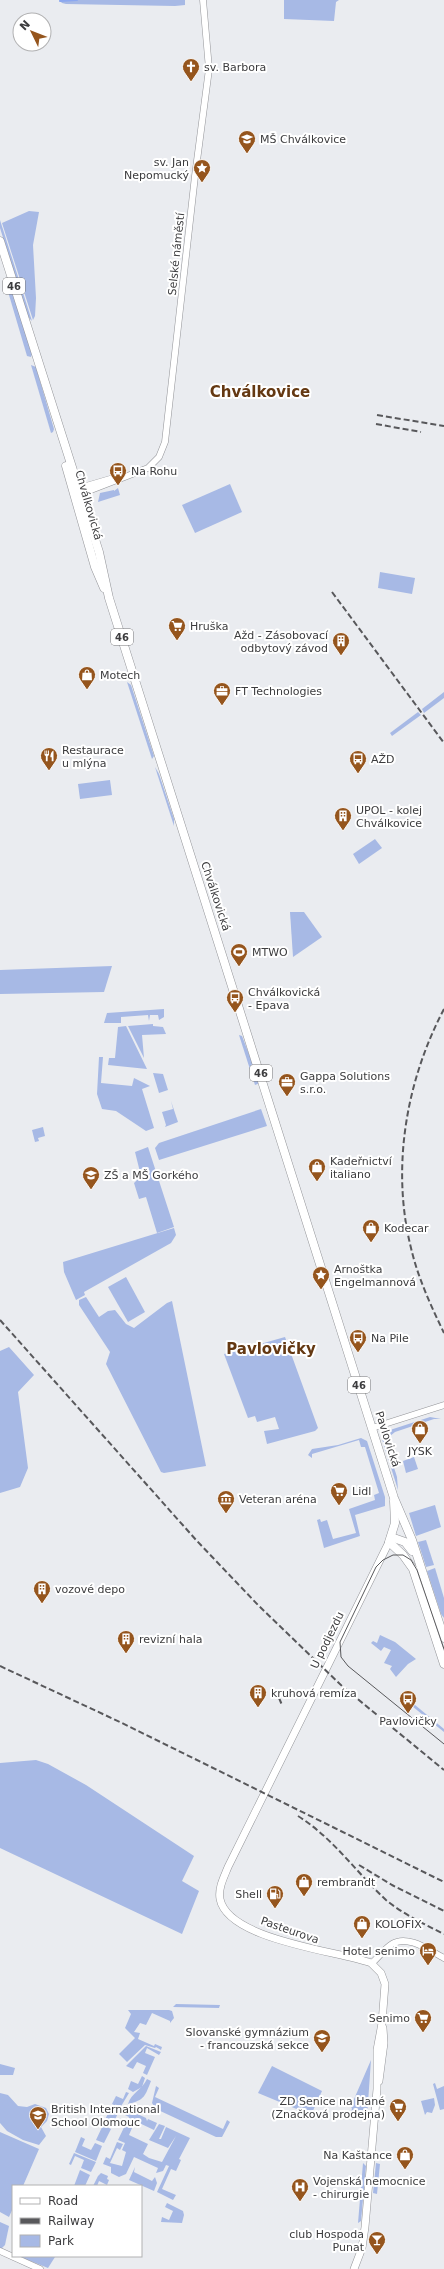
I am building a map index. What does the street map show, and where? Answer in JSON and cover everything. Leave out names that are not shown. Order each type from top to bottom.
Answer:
[{"type":"main road","name":"Chválkovická","points":[[0,241],[55,416],[77,492],[99,552],[109,598],[316,1246]]},
{"type":"main road","name":"Pavlovická","points":[[316,1246],[394,1498],[401,1511],[421,1566],[444,1638]]},
{"type":"main road","name":"U podjezdu","points":[[245,1833],[390,1540],[395,1523],[394,1498]]},
{"type":"main road","points":[[390,1540],[407,1543],[421,1566]]},
{"type":"main road","points":[[390,1540],[407,1560],[414,1573],[444,1664]]},
{"type":"main road","name":"Pasteurova","points":[[245,1833],[221,1885],[220,1900],[227,1913],[248,1927],[284,1941],[315,1951],[372,1963]]},
{"type":"main road","points":[[354,2269],[361,2252],[364,2232],[377,2089],[376,2060],[382,2023],[384,1980],[379,1970],[372,1963]]},
{"type":"street","name":"Selské náměstí","points":[[77,492],[104,480],[127,476],[145,470],[154,463],[162,452],[167,435],[195,176],[209,69],[203,0]]},
{"type":"street","points":[[372,1428],[444,1405]]},
{"type":"street","points":[[372,1963],[389,1946],[401,1941],[416,1944],[444,1958]]},
{"type":"street","points":[[0,2251],[12,2256]]},
{"type":"street","points":[[13,2257],[40,2269]]},
{"type":"green space","points":[[59,0],[185,0],[185,5],[66,4]]},
{"type":"green space","points":[[284,0],[339,0],[336,2],[334,21],[284,19]]},
{"type":"green space","points":[[29,211],[39,212],[33,245],[36,298],[35,316],[33,320],[2,223]]},
{"type":"green space","points":[[0,220],[32,321],[28,317],[0,228]]},
{"type":"green space","points":[[11,287],[32,354],[31,357],[27,356],[9,295],[8,289]]},
{"type":"green space","points":[[31,365],[36,367],[54,429],[51,433]]},
{"type":"green space","points":[[230,484],[242,512],[195,533],[182,505]]},
{"type":"green space","points":[[118,488],[120,495],[98,502],[100,493],[114,491]]},
{"type":"green space","points":[[380,572],[415,578],[412,594],[378,588]]},
{"type":"green space","points":[[127,682],[131,685],[154,756],[152,759]]},
{"type":"green space","points":[[444,692],[444,698],[424,713],[422,709]]},
{"type":"green space","points":[[418,712],[421,715],[392,736],[390,733]]},
{"type":"green space","points":[[155,767],[159,774],[174,819],[174,826]]},
{"type":"green space","points":[[110,780],[112,795],[80,799],[78,784]]},
{"type":"green space","points":[[375,839],[382,848],[359,864],[353,854]]},
{"type":"green space","points":[[290,912],[304,912],[322,937],[293,957]]},
{"type":"green space","points":[[112,966],[104,992],[0,994],[0,970]]},
{"type":"green space","points":[[164,1009],[164,1017],[159,1020],[158,1015],[150,1015],[149,1021],[148,1015],[121,1017],[121,1023],[104,1023],[107,1013]]},
{"type":"green space","points":[[153,1024],[153,1026],[163,1027],[166,1034],[142,1035],[144,1058],[128,1026]]},
{"type":"green space","points":[[126,1026],[147,1069],[108,1065],[109,1058],[115,1058],[118,1027]]},
{"type":"green space","points":[[239,1035],[242,1036],[260,1083],[255,1085]]},
{"type":"green space","points":[[99,1057],[103,1057],[101,1083],[132,1086],[134,1078],[150,1086],[142,1089],[154,1128],[146,1131],[116,1111],[102,1109],[97,1094]]},
{"type":"green space","points":[[153,1073],[163,1074],[168,1090],[159,1093]]},
{"type":"green space","points":[[171,1101],[178,1122],[165,1127],[166,1125],[162,1112],[173,1109]]},
{"type":"green space","points":[[261,1109],[267,1126],[159,1160],[155,1148],[159,1143]]},
{"type":"green space","points":[[43,1127],[45,1136],[38,1138],[39,1141],[35,1142],[32,1130]]},
{"type":"green space","points":[[148,1147],[174,1227],[157,1233],[146,1197],[139,1199],[134,1183],[141,1176],[135,1152]]},
{"type":"green space","points":[[174,1228],[176,1235],[171,1243],[84,1292],[85,1295],[76,1300],[64,1272],[63,1262]]},
{"type":"green space","points":[[126,1277],[145,1312],[128,1322],[108,1287]]},
{"type":"green space","points":[[86,1297],[99,1317],[108,1311],[115,1310],[126,1324],[134,1328],[167,1303],[172,1301],[206,1466],[164,1473],[161,1472],[106,1364],[110,1352],[79,1305],[79,1300]]},
{"type":"green space","points":[[285,1337],[318,1428],[315,1431],[267,1444],[264,1431],[279,1429],[275,1417],[257,1422],[255,1416],[248,1418],[224,1354]]},
{"type":"green space","points":[[9,1347],[34,1375],[18,1392],[28,1468],[20,1487],[0,1493],[0,1351]]},
{"type":"green space","points":[[430,1417],[441,1419],[434,1419],[395,1432],[390,1436],[390,1442],[388,1439],[390,1430]]},
{"type":"green space","points":[[383,1433],[397,1477],[398,1490],[382,1439]]},
{"type":"green space","points":[[361,1438],[367,1441],[385,1497],[385,1506],[355,1515],[360,1536],[324,1548],[317,1520],[320,1519],[321,1522],[327,1520],[333,1539],[356,1533],[349,1509],[375,1500],[374,1495],[379,1493],[365,1447],[361,1447],[359,1440],[312,1454],[312,1458],[308,1455],[312,1449],[338,1445]]},
{"type":"green space","points":[[414,1457],[418,1469],[406,1473],[403,1461]]},
{"type":"green space","points":[[435,1505],[441,1527],[416,1536],[409,1513]]},
{"type":"green space","points":[[426,1540],[434,1565],[426,1567],[418,1542]]},
{"type":"green space","points":[[435,1568],[444,1598],[444,1618],[441,1614],[427,1571]]},
{"type":"green space","points":[[380,1635],[395,1642],[416,1659],[408,1664],[396,1677],[390,1669],[392,1666],[384,1663],[391,1650],[384,1647],[381,1651],[371,1643],[373,1641],[377,1643]]},
{"type":"green space","points":[[409,1700],[444,1729],[444,1732],[407,1702]]},
{"type":"green space","points":[[36,1760],[48,1764],[86,1785],[194,1856],[182,1881],[199,1891],[182,1934],[0,1848],[0,1763]]},
{"type":"green space","points":[[176,2004],[220,2005],[219,2008],[173,2007]]},
{"type":"green space","points":[[128,2010],[169,2010],[172,2011],[174,2018],[170,2023],[170,2021],[152,2013],[146,2025],[140,2023],[134,2032],[140,2033],[138,2039],[154,2046],[155,2044],[162,2047],[161,2050],[156,2047],[145,2045],[127,2062],[119,2054],[135,2038],[125,2028],[131,2014]]},
{"type":"green space","points":[[146,2046],[161,2052],[159,2055],[147,2048],[145,2053],[155,2057],[147,2075],[143,2073],[146,2066],[137,2062],[133,2069],[126,2066]]},
{"type":"green space","points":[[371,2060],[367,2117],[356,2112],[354,2116],[350,2113],[352,2109],[351,2106]]},
{"type":"green space","points":[[0,2064],[15,2068],[13,2075],[0,2075]]},
{"type":"green space","points":[[272,2066],[322,2091],[311,2115],[258,2093]]},
{"type":"green space","points":[[142,2076],[145,2078],[142,2087],[133,2092],[128,2089],[131,2081],[138,2084]]},
{"type":"green space","points":[[147,2079],[151,2081],[144,2097],[138,2101],[128,2104],[129,2100]]},
{"type":"green space","points":[[435,2083],[437,2089],[444,2086],[444,2109],[440,2110],[433,2084]]},
{"type":"green space","points":[[156,2086],[159,2088],[155,2097],[223,2129],[227,2120],[230,2122],[222,2137],[216,2137],[156,2109],[152,2103]]},
{"type":"green space","points":[[126,2092],[129,2093],[120,2108],[112,2104],[116,2096],[123,2099]]},
{"type":"green space","points":[[0,2093],[8,2095],[18,2106],[27,2107],[35,2104],[46,2108],[49,2114],[47,2121],[41,2127],[46,2136],[39,2145],[23,2140],[7,2131],[0,2123]]},
{"type":"green space","points":[[434,2098],[435,2105],[432,2113],[427,2112],[425,2115],[421,2101]]},
{"type":"green space","points":[[111,2107],[119,2111],[112,2126],[104,2122]]},
{"type":"green space","points":[[129,2110],[146,2118],[147,2121],[148,2119],[157,2123],[154,2130],[135,2121],[129,2135],[148,2144],[143,2154],[149,2158],[162,2162],[176,2136],[168,2148],[149,2140],[159,2124],[165,2126],[159,2139],[161,2139],[166,2127],[190,2138],[179,2159],[181,2160],[176,2171],[171,2169],[162,2189],[176,2195],[173,2200],[157,2192],[169,2166],[166,2165],[163,2171],[156,2173],[158,2168],[134,2157],[126,2174],[119,2177],[111,2173],[111,2167],[103,2164],[106,2157],[110,2159],[117,2142],[123,2144],[120,2150],[117,2148],[110,2163],[122,2166],[126,2152],[122,2150],[125,2143],[118,2140],[129,2117],[125,2115]]},
{"type":"green space","points":[[103,2125],[111,2129],[104,2143],[96,2140]]},
{"type":"green space","points":[[0,2132],[39,2149],[23,2185],[12,2185],[12,2210],[9,2217],[0,2212]]},
{"type":"green space","points":[[81,2137],[85,2139],[82,2146],[91,2150],[95,2143],[102,2146],[96,2161],[75,2152]]},
{"type":"green space","points":[[74,2153],[96,2162],[91,2172],[81,2168],[84,2160],[75,2156],[71,2165],[69,2164]]},
{"type":"green space","points":[[363,2163],[366,2166],[361,2221],[358,2223]]},
{"type":"green space","points":[[376,2163],[380,2164],[377,2194],[373,2193]]},
{"type":"green space","points":[[135,2167],[134,2172],[152,2181],[155,2177],[157,2183],[154,2191],[129,2180]]},
{"type":"green space","points":[[80,2170],[90,2175],[85,2185],[74,2185]]},
{"type":"green space","points":[[101,2173],[108,2176],[107,2179],[109,2180],[107,2185],[99,2181],[97,2185],[94,2185]]},
{"type":"green space","points":[[167,2203],[183,2211],[184,2215],[182,2223],[161,2222],[162,2217],[169,2220],[173,2211],[165,2207]]},
{"type":"green space","points":[[0,2222],[9,2226],[5,2245],[2,2248],[0,2248]]},
{"type":"green space","points":[[20,2257],[55,2257],[48,2268]]},
{"type":"waterway","points":[[60,1],[77,0]]},
{"type":"tram line","points":[[444,1649],[417,1570],[411,1560],[403,1555],[393,1555],[383,1560],[376,1567],[340,1642],[341,1657],[348,1666],[444,1744]]},
{"type":"railway","points":[[377,415],[444,426]]},
{"type":"railway","points":[[376,424],[421,432]]},
{"type":"railway","points":[[332,592],[444,743]]},
{"type":"railway","points":[[444,1009],[420,1065],[412,1095],[406,1126],[402,1187],[405,1218],[417,1270],[425,1292],[444,1333]]},
{"type":"railway","points":[[0,1320],[197,1541],[258,1605],[343,1687],[444,1770]]},
{"type":"railway","points":[[0,1666],[122,1723],[444,1882]]},
{"type":"railway","points":[[279,1698],[282,1705]]},
{"type":"railway","points":[[298,1816],[322,1834],[386,1900],[421,1923],[444,1934]]},
{"type":"railway","points":[[359,1865],[392,1885],[444,1911]]},
{"type":"place","name":"sv. Barbora","points":[[191,82]]},
{"type":"place","name":"MŠ Chválkovice","points":[[247,154]]},
{"type":"place","name":"sv. Jan Nepomucký","points":[[202,183]]},
{"type":"place","name":"Na Rohu","points":[[118,486]]},
{"type":"place","name":"Hruška","points":[[177,641]]},
{"type":"place","name":"Ažd - Zásobovací odbytový závod","points":[[341,656]]},
{"type":"place","name":"Motech","points":[[87,690]]},
{"type":"place","name":"FT Technologies","points":[[222,706]]},
{"type":"place","name":"Restaurace u mlýna","points":[[49,771]]},
{"type":"place","name":"AŽD","points":[[358,774]]},
{"type":"place","name":"UPOL - kolej Chválkovice","points":[[343,831]]},
{"type":"place","name":"MTWO","points":[[239,967]]},
{"type":"place","name":"Chválkovická - Epava","points":[[235,1013]]},
{"type":"place","name":"Gappa Solutions s.r.o.","points":[[287,1097]]},
{"type":"place","name":"Kadeřnictví italiano","points":[[317,1182]]},
{"type":"place","name":"ZŠ a MŠ Gorkého","points":[[91,1190]]},
{"type":"place","name":"Kodecar","points":[[371,1243]]},
{"type":"place","name":"Arnoštka Engelmannová","points":[[321,1290]]},
{"type":"place","name":"Na Pile","points":[[358,1353]]},
{"type":"place","name":"JYSK","points":[[420,1444]]},
{"type":"place","name":"Lidl","points":[[339,1506]]},
{"type":"place","name":"Veteran aréna","points":[[226,1514]]},
{"type":"place","name":"vozové depo","points":[[42,1604]]},
{"type":"place","name":"revizní hala","points":[[126,1654]]},
{"type":"place","name":"kruhová remíza","points":[[258,1708]]},
{"type":"place","name":"Pavlovičky","points":[[408,1714]]},
{"type":"place","name":"rembrandt","points":[[304,1897]]},
{"type":"place","name":"Shell","points":[[275,1909]]},
{"type":"place","name":"KOLOFIX","points":[[362,1939]]},
{"type":"place","name":"Hotel senimo","points":[[428,1966]]},
{"type":"place","name":"Senimo","points":[[423,2033]]},
{"type":"place","name":"Slovanské gymnázium - francouzská sekce","points":[[322,2053]]},
{"type":"place","name":"ZD Senice na Hané (Značková prodejna)","points":[[398,2122]]},
{"type":"place","name":"British International School Olomouc","points":[[38,2130]]},
{"type":"place","name":"Na Kaštance","points":[[405,2170]]},
{"type":"place","name":"Vojenská nemocnice - chirurgie","points":[[300,2202]]},
{"type":"place","name":"club Hospoda Punat","points":[[377,2255]]},
{"type":"district","name":"Chválkovice","points":[[260,392]]},
{"type":"district","name":"Pavlovičky","points":[[271,1349]]}]
